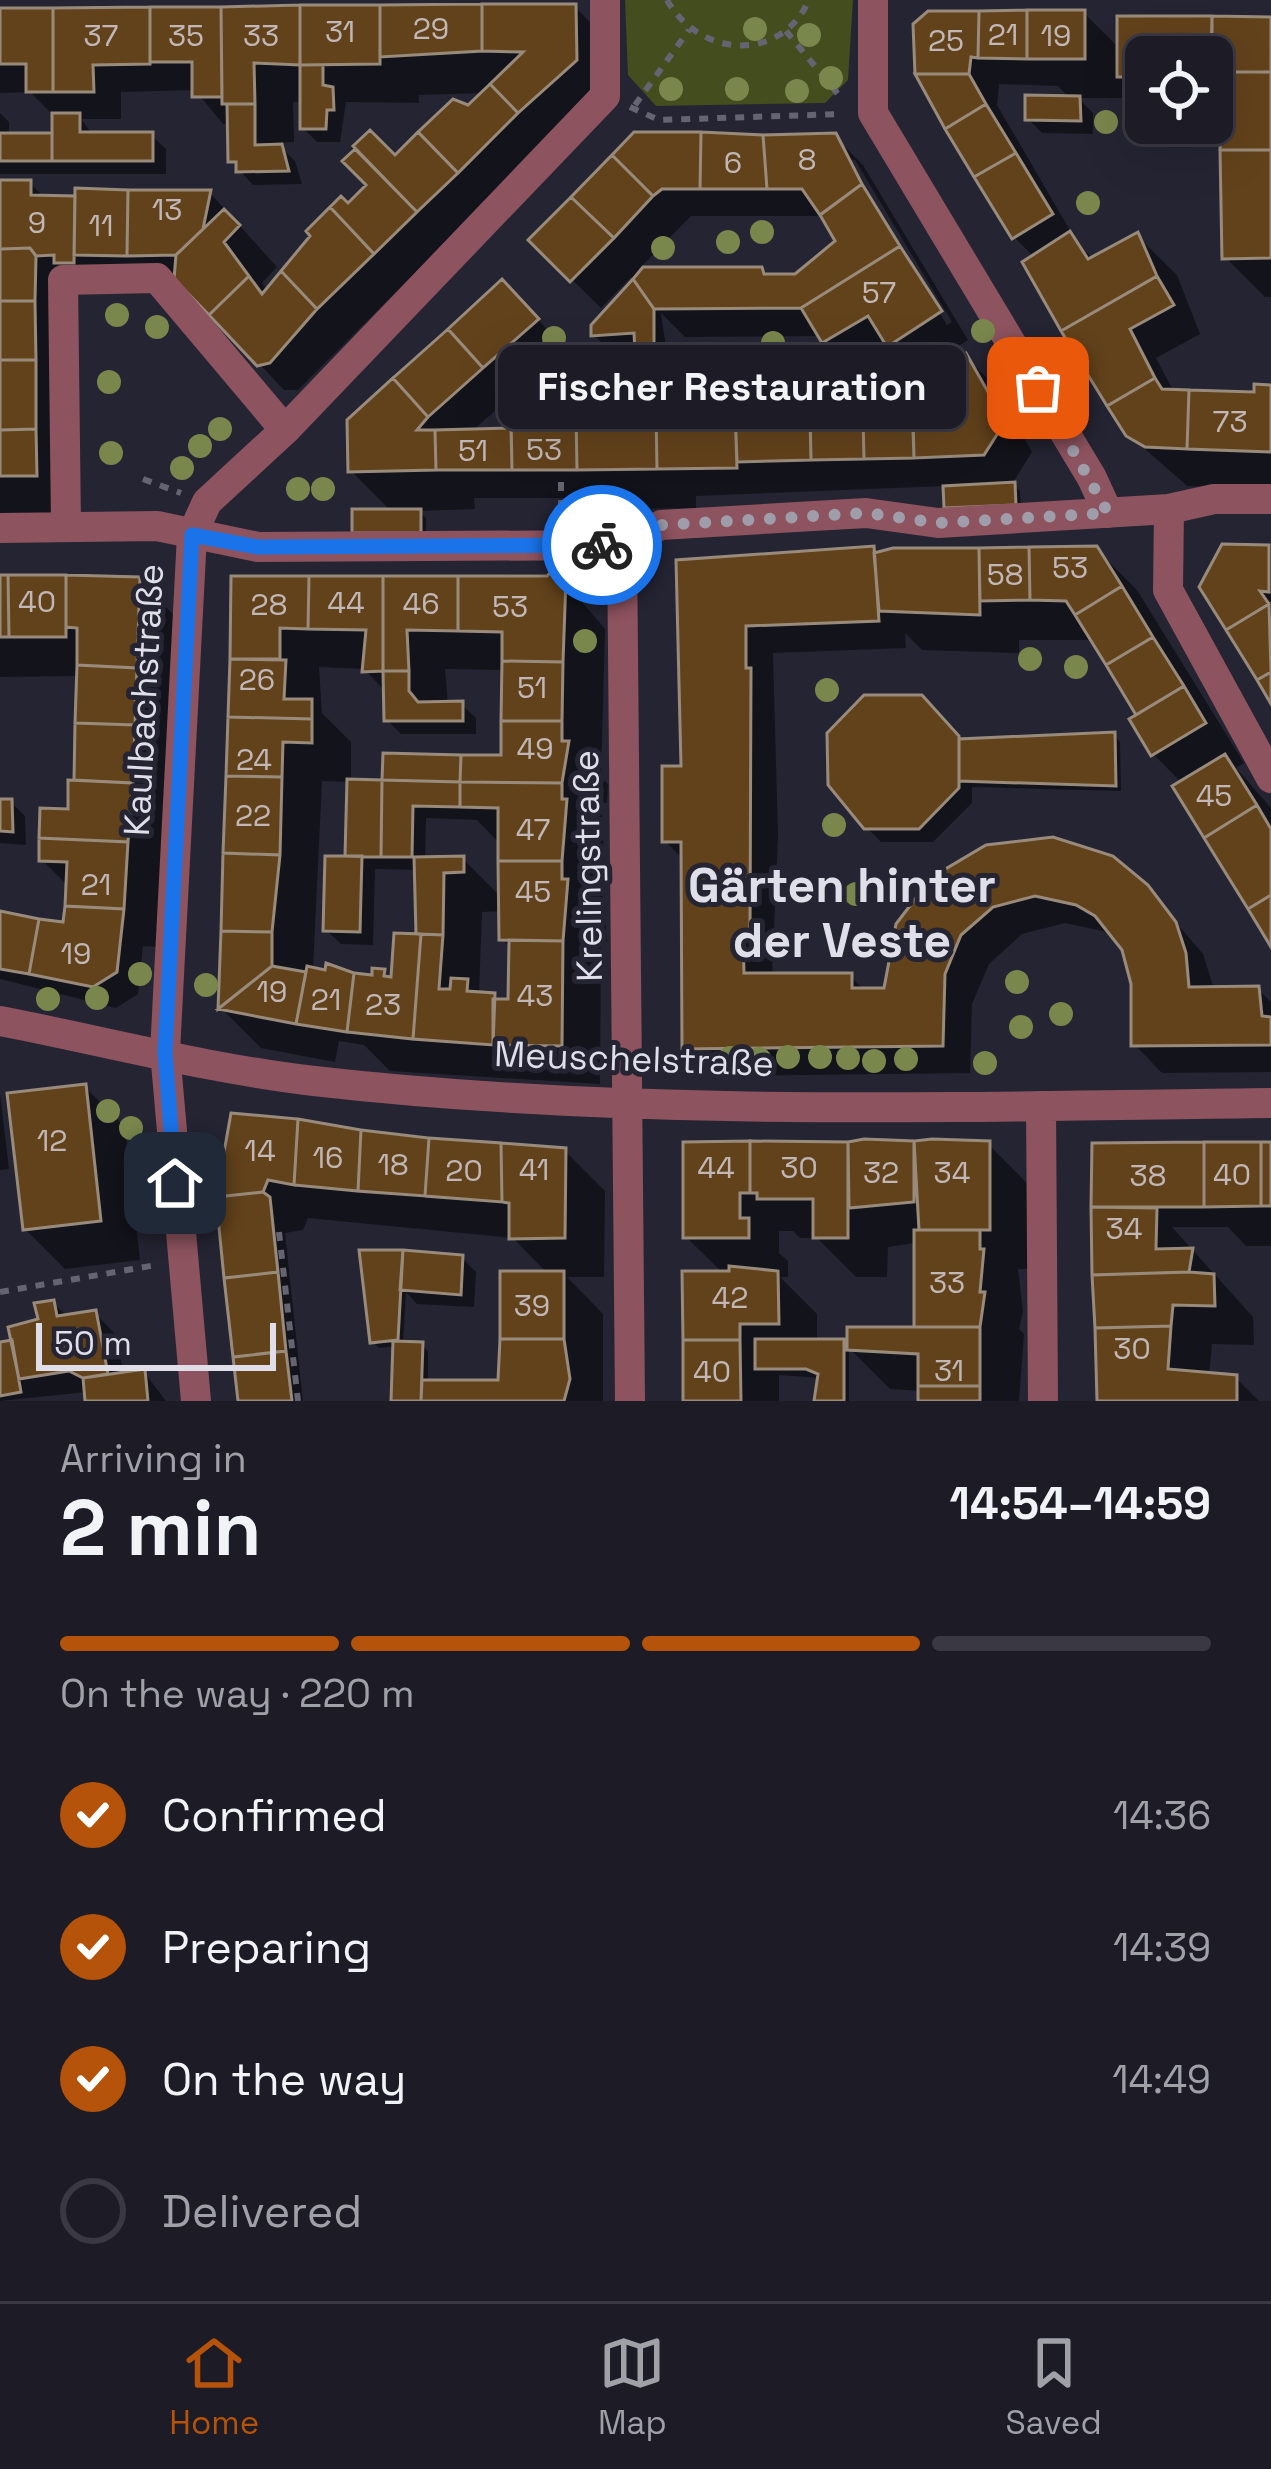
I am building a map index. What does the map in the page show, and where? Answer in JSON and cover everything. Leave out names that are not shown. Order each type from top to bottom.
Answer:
[{"type":"street","points":[[605,0],[619,102]]},
{"type":"street","points":[[873,0],[873,113],[1108,513]]},
{"type":"street","name":"Kaulbachstraße","points":[[196,1401],[165,1052],[192,535],[207,502],[619,102]]},
{"type":"street","points":[[66,525],[63,280],[157,278],[285,430]]},
{"type":"street","points":[[0,528],[157,526],[258,547],[622,545],[662,525],[866,513],[938,523],[1169,509],[1214,499],[1271,499]]},
{"type":"street","points":[[1169,509],[1168,590],[1271,778]]},
{"type":"street","name":"Krelingstraße","points":[[622,545],[630,1401]]},
{"type":"street","name":"Meuschelstraße","points":[[0,1022],[311,1081],[630,1101],[1041,1106],[1271,1103]]},
{"type":"street","points":[[1041,1106],[1042,1401]]},
{"type":"path","points":[[668,0],[689,30],[721,46],[755,46],[786,32],[809,0]]},
{"type":"path","points":[[689,30],[619,102],[659,120],[873,113]]},
{"type":"path","points":[[786,32],[839,98],[873,113]]},
{"type":"path","points":[[561,482],[561,516]]},
{"type":"path","points":[[279,1232],[298,1401]]},
{"type":"path","points":[[0,1292],[182,1261]]},
{"type":"green space","points":[[625,0],[853,0],[848,80],[825,103],[656,106],[628,75]]},
{"type":"building","points":[[482,4],[482,51],[380,57],[380,5]]},
{"type":"building","points":[[482,4],[576,4],[577,60],[518,113],[490,84],[523,52],[482,51]]},
{"type":"building","points":[[300,5],[380,5],[380,64],[300,65]]},
{"type":"building","points":[[300,5],[300,65],[254,63],[255,104],[222,104],[221,7]]},
{"type":"building","points":[[150,7],[221,7],[222,97],[192,97],[192,62],[150,62]]},
{"type":"building","points":[[150,7],[150,64],[93,65],[94,92],[53,92],[53,8]]},
{"type":"building","points":[[0,8],[53,8],[53,92],[26,92],[26,64],[0,64]]},
{"type":"building","points":[[1027,10],[1085,10],[1085,59],[1027,59]]},
{"type":"building","points":[[1027,10],[1027,59],[978,58],[979,11]]},
{"type":"building","points":[[928,11],[979,11],[978,58],[971,57],[969,74],[915,74],[913,24]]},
{"type":"building","points":[[1117,16],[1212,16],[1212,36],[1125,36],[1125,77],[1117,77]]},
{"type":"building","points":[[1212,16],[1271,17],[1271,72],[1233,72],[1233,36],[1212,36]]},
{"type":"building","points":[[300,65],[323,65],[323,85],[333,87],[334,110],[327,110],[326,129],[300,129]]},
{"type":"building","points":[[1233,72],[1271,72],[1271,150],[1220,150],[1220,144],[1233,144]]},
{"type":"building","points":[[915,74],[969,74],[986,104],[945,129]]},
{"type":"building","points":[[490,84],[518,113],[458,173],[418,132],[453,99],[468,105]]},
{"type":"building","points":[[1025,95],[1080,96],[1081,121],[1025,120]]},
{"type":"building","points":[[227,104],[255,104],[255,145],[282,144],[289,171],[236,172],[236,162],[228,162]]},
{"type":"building","points":[[986,104],[1016,153],[974,177],[945,129]]},
{"type":"building","points":[[52,113],[80,113],[80,132],[153,132],[153,161],[52,161]]},
{"type":"building","points":[[370,130],[395,155],[418,132],[458,173],[417,212],[353,146]]},
{"type":"building","points":[[634,132],[701,132],[700,189],[662,189],[653,196],[612,155]]},
{"type":"building","points":[[701,132],[763,135],[767,189],[700,189]]},
{"type":"building","points":[[0,133],[52,133],[52,161],[0,161]]},
{"type":"building","points":[[836,133],[862,184],[820,215],[802,189],[767,189],[763,135]]},
{"type":"building","points":[[355,149],[417,212],[374,254],[330,207],[341,196],[348,203],[366,185],[342,161]]},
{"type":"building","points":[[1220,150],[1271,150],[1271,258],[1222,259]]},
{"type":"building","points":[[1016,153],[1053,214],[1012,239],[974,177]]},
{"type":"building","points":[[612,155],[653,196],[614,238],[571,197]]},
{"type":"building","points":[[0,180],[31,180],[31,195],[75,196],[74,263],[54,263],[54,255],[36,256],[30,248],[0,249]]},
{"type":"building","points":[[862,184],[900,246],[801,308],[654,309],[633,279],[643,267],[762,267],[764,274],[795,274],[835,241],[820,215]]},
{"type":"building","points":[[75,188],[128,190],[127,256],[74,255]]},
{"type":"building","points":[[128,190],[211,190],[203,229],[176,255],[127,256]]},
{"type":"building","points":[[571,197],[614,238],[570,282],[528,240]]},
{"type":"building","points":[[330,207],[374,254],[317,309],[281,271],[310,236],[306,231]]},
{"type":"building","points":[[224,209],[240,225],[224,242],[249,276],[209,315],[174,279],[176,255]]},
{"type":"building","points":[[1070,231],[1088,259],[1138,232],[1157,276],[1061,331],[1022,262]]},
{"type":"building","points":[[900,246],[942,311],[887,347],[868,316],[822,343],[801,308]]},
{"type":"building","points":[[30,248],[36,256],[35,301],[0,301],[0,249]]},
{"type":"building","points":[[281,271],[317,309],[270,363],[257,366],[209,315],[249,276],[262,294]]},
{"type":"building","points":[[1157,276],[1174,305],[1130,329],[1155,378],[1107,406],[1061,331]]},
{"type":"building","points":[[502,279],[539,319],[483,368],[448,329]]},
{"type":"building","points":[[633,279],[654,309],[654,351],[635,352],[634,333],[591,336],[591,325]]},
{"type":"building","points":[[0,301],[35,301],[36,360],[0,360]]},
{"type":"building","points":[[448,329],[483,368],[428,417],[393,378]]},
{"type":"building","points":[[690,350],[692,410],[637,413],[635,352]]},
{"type":"building","points":[[966,353],[1005,422],[984,455],[914,458],[913,417],[941,416],[919,379]]},
{"type":"building","points":[[0,360],[36,360],[36,429],[0,430]]},
{"type":"building","points":[[393,378],[428,417],[417,430],[435,430],[436,470],[348,472],[347,420]]},
{"type":"building","points":[[1155,378],[1162,389],[1189,390],[1187,449],[1145,447],[1126,436],[1107,406]]},
{"type":"building","points":[[1254,384],[1271,385],[1271,452],[1187,449],[1189,390],[1254,392]]},
{"type":"building","points":[[912,403],[914,458],[864,459],[863,418],[897,417],[897,404]]},
{"type":"building","points":[[810,408],[811,460],[737,462],[735,409]]},
{"type":"building","points":[[735,409],[737,468],[657,469],[656,412]]},
{"type":"building","points":[[656,412],[657,469],[577,470],[576,414]]},
{"type":"building","points":[[576,414],[577,470],[512,470],[511,415]]},
{"type":"building","points":[[863,418],[864,459],[811,460],[810,420]]},
{"type":"building","points":[[511,428],[512,470],[436,470],[435,430]]},
{"type":"building","points":[[36,429],[37,476],[0,476],[0,430]]},
{"type":"building","points":[[1015,482],[1016,505],[944,508],[943,486]]},
{"type":"building","points":[[352,509],[421,509],[421,533],[352,533]]},
{"type":"building","points":[[1222,544],[1269,545],[1269,592],[1260,591],[1269,604],[1226,630],[1199,587]]},
{"type":"building","points":[[874,546],[879,621],[746,626],[746,668],[751,668],[750,934],[743,934],[744,973],[852,973],[852,988],[884,988],[896,924],[932,877],[986,845],[1053,837],[1113,856],[1148,885],[1176,922],[1186,953],[1189,987],[1259,986],[1262,1016],[1271,1017],[1271,1045],[1131,1046],[1131,984],[1122,950],[1095,916],[1076,905],[1035,896],[993,907],[961,935],[945,974],[943,1046],[682,1049],[681,842],[662,842],[662,766],[681,766],[676,560]]},
{"type":"building","points":[[1097,546],[1122,586],[1075,615],[1066,601],[1030,600],[1029,547]]},
{"type":"building","points":[[1029,547],[1030,600],[980,601],[979,548]]},
{"type":"building","points":[[893,548],[979,548],[980,615],[879,611],[874,553]]},
{"type":"building","points":[[552,571],[566,578],[563,662],[502,661],[502,632],[458,631],[458,576],[547,576]]},
{"type":"building","points":[[0,575],[8,575],[9,637],[0,637]]},
{"type":"building","points":[[8,575],[66,575],[66,637],[9,637]]},
{"type":"building","points":[[66,575],[140,577],[137,668],[77,665],[77,628],[66,627]]},
{"type":"building","points":[[231,576],[309,576],[308,629],[280,628],[280,659],[230,659]]},
{"type":"building","points":[[309,576],[383,576],[383,671],[362,672],[366,630],[308,629]]},
{"type":"building","points":[[383,576],[458,576],[458,631],[407,630],[409,671],[383,671]]},
{"type":"building","points":[[1122,586],[1153,637],[1106,665],[1075,615]]},
{"type":"building","points":[[1269,604],[1271,672],[1257,680],[1226,630]]},
{"type":"building","points":[[1153,637],[1184,686],[1136,715],[1106,665]]},
{"type":"building","points":[[230,659],[286,660],[284,699],[312,699],[312,719],[228,717]]},
{"type":"building","points":[[502,661],[563,662],[562,721],[501,721]]},
{"type":"building","points":[[77,665],[137,668],[135,725],[75,723]]},
{"type":"building","points":[[383,671],[409,671],[409,691],[418,702],[463,701],[463,721],[384,721]]},
{"type":"building","points":[[1271,672],[1271,704],[1257,680]]},
{"type":"building","points":[[1184,686],[1206,723],[1151,756],[1129,719]]},
{"type":"building","points":[[864,695],[922,695],[959,736],[959,788],[919,829],[864,829],[828,785],[827,733]]},
{"type":"building","points":[[228,717],[312,719],[312,743],[283,742],[282,777],[226,776]]},
{"type":"building","points":[[501,721],[562,721],[562,741],[569,741],[562,783],[460,782],[461,755],[501,755]]},
{"type":"building","points":[[75,723],[135,725],[133,783],[74,780]]},
{"type":"building","points":[[1115,732],[1116,786],[959,781],[959,739]]},
{"type":"building","points":[[383,753],[461,755],[460,782],[382,780]]},
{"type":"building","points":[[1225,754],[1257,805],[1204,838],[1172,786]]},
{"type":"building","points":[[226,776],[282,777],[280,855],[223,853]]},
{"type":"building","points":[[347,779],[382,780],[381,857],[345,856]]},
{"type":"building","points":[[68,780],[133,783],[128,842],[39,838],[40,808],[68,809]]},
{"type":"building","points":[[382,780],[460,782],[460,807],[413,806],[412,857],[381,857]]},
{"type":"building","points":[[460,782],[562,783],[562,799],[567,799],[562,861],[498,861],[498,808],[460,807]]},
{"type":"building","points":[[0,799],[12,799],[13,832],[0,831]]},
{"type":"building","points":[[1257,805],[1271,829],[1271,895],[1248,909],[1204,838]]},
{"type":"building","points":[[39,838],[128,842],[124,909],[65,906],[67,862],[39,861]]},
{"type":"building","points":[[223,853],[280,855],[272,932],[221,931]]},
{"type":"building","points":[[325,856],[362,856],[360,932],[323,931]]},
{"type":"building","points":[[464,856],[464,872],[444,873],[443,935],[416,934],[414,857]]},
{"type":"building","points":[[498,861],[562,861],[562,879],[568,879],[563,941],[499,940]]},
{"type":"building","points":[[1271,895],[1271,947],[1248,909]]},
{"type":"building","points":[[65,906],[124,909],[117,972],[93,987],[29,974],[39,919],[63,922]]},
{"type":"building","points":[[0,911],[39,919],[29,974],[0,969]]},
{"type":"building","points":[[221,931],[272,932],[272,966],[218,1009]]},
{"type":"building","points":[[394,933],[421,934],[413,1039],[347,1032],[354,973],[372,975],[372,968],[385,969],[384,976],[391,977]]},
{"type":"building","points":[[421,934],[443,935],[439,989],[450,989],[451,978],[468,979],[467,991],[495,993],[493,1045],[413,1039]]},
{"type":"building","points":[[509,940],[563,941],[562,1046],[493,1045],[493,999],[508,999]]},
{"type":"building","points":[[326,963],[354,973],[347,1032],[296,1024],[307,966],[325,970]]},
{"type":"building","points":[[272,966],[306,972],[296,1024],[218,1009]]},
{"type":"building","points":[[86,1084],[101,1221],[23,1230],[7,1093]]},
{"type":"building","points":[[231,1113],[298,1119],[294,1185],[268,1180],[263,1192],[216,1197]]},
{"type":"building","points":[[298,1119],[361,1130],[358,1191],[294,1185]]},
{"type":"building","points":[[361,1130],[429,1138],[425,1196],[358,1191]]},
{"type":"building","points":[[429,1138],[501,1143],[502,1202],[425,1196]]},
{"type":"building","points":[[750,1141],[750,1193],[740,1193],[740,1218],[749,1218],[749,1238],[683,1238],[683,1142]]},
{"type":"building","points":[[750,1141],[848,1142],[848,1238],[813,1238],[813,1199],[757,1199],[757,1193],[750,1193]]},
{"type":"building","points":[[914,1141],[914,1202],[849,1208],[848,1142]]},
{"type":"building","points":[[914,1141],[990,1141],[990,1230],[919,1230]]},
{"type":"building","points":[[1204,1142],[1261,1142],[1261,1206],[1204,1207]]},
{"type":"building","points":[[1204,1142],[1204,1207],[1091,1207],[1092,1143]]},
{"type":"building","points":[[1261,1142],[1271,1142],[1271,1206],[1261,1206]]},
{"type":"building","points":[[501,1143],[566,1148],[565,1238],[509,1239],[509,1203],[502,1202]]},
{"type":"building","points":[[263,1192],[270,1197],[278,1272],[224,1278],[216,1197]]},
{"type":"building","points":[[1091,1207],[1157,1208],[1156,1249],[1193,1248],[1189,1272],[1092,1275]]},
{"type":"building","points":[[914,1230],[980,1230],[980,1249],[984,1249],[980,1292],[985,1292],[980,1327],[914,1327]]},
{"type":"building","points":[[359,1250],[403,1250],[398,1340],[370,1343]]},
{"type":"building","points":[[403,1250],[463,1255],[461,1295],[400,1290]]},
{"type":"building","points":[[729,1266],[778,1271],[779,1324],[740,1324],[740,1340],[683,1340],[682,1271],[729,1271]]},
{"type":"building","points":[[500,1271],[564,1271],[564,1339],[500,1339]]},
{"type":"building","points":[[278,1272],[286,1351],[233,1357],[224,1278]]},
{"type":"building","points":[[1214,1274],[1215,1306],[1173,1305],[1171,1326],[1095,1328],[1092,1275]]},
{"type":"building","points":[[54,1300],[57,1316],[96,1310],[108,1374],[83,1378],[69,1371],[19,1379],[8,1327],[38,1319],[34,1303]]},
{"type":"building","points":[[1171,1326],[1168,1369],[1237,1375],[1237,1401],[1097,1401],[1095,1328]]},
{"type":"building","points":[[847,1327],[980,1327],[980,1386],[918,1386],[918,1354],[847,1350]]},
{"type":"building","points":[[500,1339],[564,1339],[570,1379],[564,1401],[421,1401],[422,1380],[498,1380]]},
{"type":"building","points":[[755,1339],[844,1339],[844,1401],[814,1401],[818,1374],[806,1369],[755,1369]]},
{"type":"building","points":[[12,1340],[21,1392],[0,1396],[0,1342]]},
{"type":"building","points":[[683,1340],[740,1340],[741,1401],[683,1401]]},
{"type":"building","points":[[393,1341],[423,1342],[421,1401],[391,1401]]},
{"type":"building","points":[[286,1351],[292,1401],[238,1401],[233,1357]]},
{"type":"building","points":[[145,1369],[148,1401],[85,1401],[83,1378]]},
{"type":"building","points":[[918,1386],[980,1386],[980,1401],[918,1401]]},
{"type":"way so far","points":[[602,545],[622,545],[662,525],[866,513],[938,523],[1108,513],[1038,388]]},
{"type":"place","name":"Fischer Restauration","points":[[1038,388]]},
{"type":"district","name":"Gärten hinter der Veste","points":[[842,912]]},
{"type":"route","points":[[175,1183],[165,1052],[192,535],[258,547],[602,545]]}]
